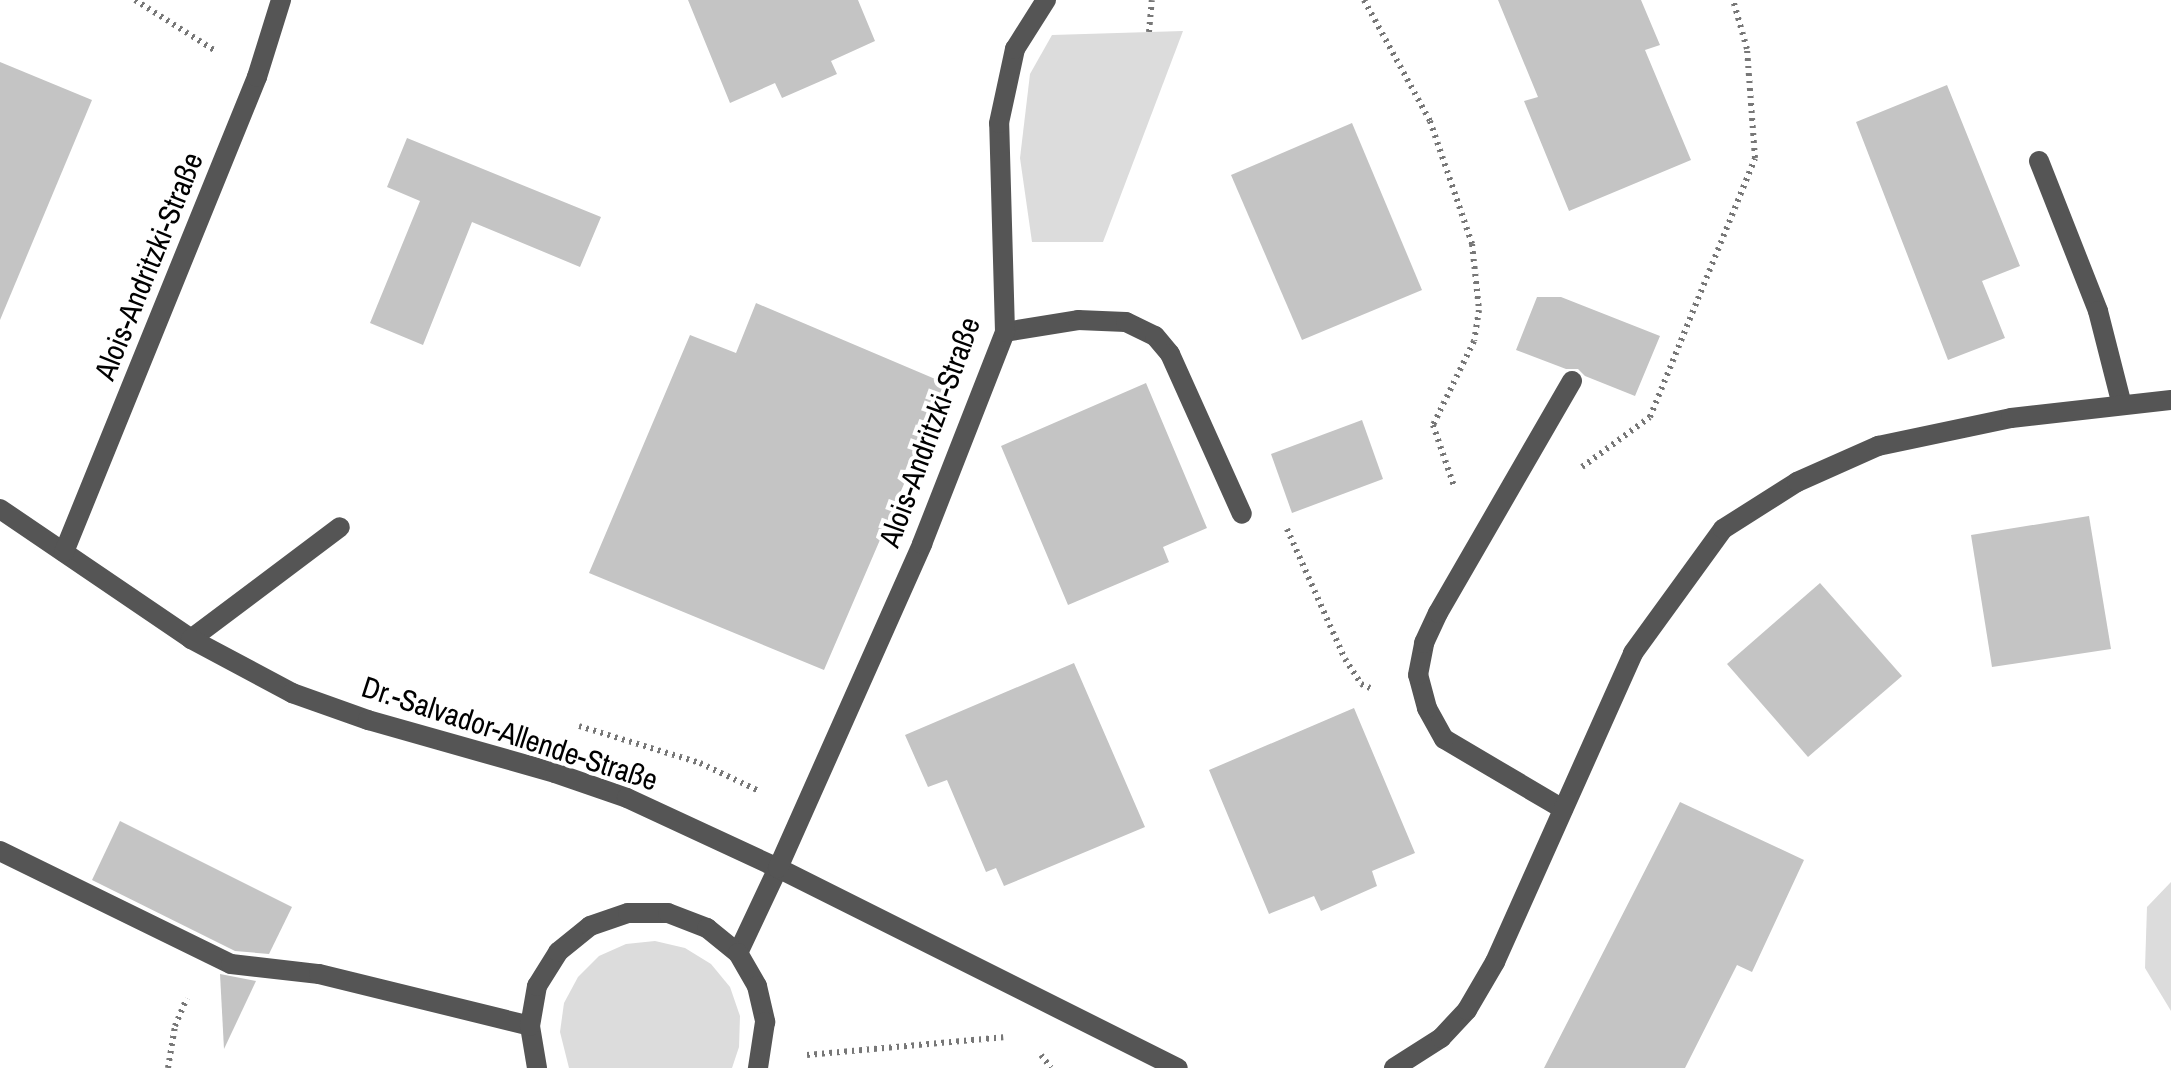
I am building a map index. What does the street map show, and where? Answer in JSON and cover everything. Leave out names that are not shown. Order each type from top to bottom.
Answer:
[{"type":"street","name":"Alois-Andritzki-Straße","points":[[64,552],[257,78],[281,0]]},
{"type":"street","name":"Alois-Andritzki-Straße","points":[[738,953],[922,544],[1004,332],[998,123],[1015,49],[1046,0]]},
{"type":"street","points":[[2040,161],[2098,311],[2122,405]]},
{"type":"street","points":[[1004,332],[1078,320],[1126,322],[1154,336],[1170,354],[1242,514]]},
{"type":"street","points":[[1563,809],[1444,739],[1428,708],[1418,674],[1424,643],[1572,381]]},
{"type":"street","points":[[1409,1065],[1468,1010],[1495,962],[1633,653],[1723,530],[1797,482],[1878,446],[1950,428],[2171,400]]},
{"type":"street","name":"Dr.-Salvador-Allende-Straße","points":[[0,508],[191,638],[292,692],[368,720],[556,773],[627,798],[778,868],[1178,1068]]},
{"type":"street","points":[[191,638],[340,527]]},
{"type":"street","points":[[0,851],[231,964],[320,974],[530,1026]]},
{"type":"street","points":[[538,1068],[530,1026],[537,986],[551,963],[590,926],[628,913],[668,913],[707,928],[738,953],[757,986],[765,1022],[760,1064]]},
{"type":"path","points":[[135,0],[257,78]]},
{"type":"path","points":[[1148,32],[1152,0]]},
{"type":"path","points":[[1364,0],[1430,120],[1472,244],[1479,310],[1474,341],[1434,425],[1438,449],[1462,507],[1484,533]]},
{"type":"path","points":[[1520,472],[1539,477],[1572,474],[1650,417],[1754,158],[1747,49],[1732,0]]},
{"type":"path","points":[[1345,659],[1361,684]]},
{"type":"path","points":[[168,1068],[184,1001],[203,979],[231,964]]},
{"type":"path","points":[[760,1064],[979,1036],[1014,1040]]},
{"type":"path","points":[[1025,1044],[1052,1068]]},
{"type":"shaded area","points":[[1183,31],[1103,242],[1032,242],[1020,158],[1030,74],[1052,35]]},
{"type":"shaded area","points":[[2171,882],[2171,1011],[2145,968],[2147,907]]},
{"type":"shaded area","points":[[655,941],[685,948],[711,964],[730,987],[740,1016],[739,1047],[732,1068],[569,1068],[560,1032],[564,1003],[578,977],[599,956],[626,944]]},
{"type":"building","points":[[688,0],[858,0],[875,41],[831,61],[837,74],[782,98],[775,83],[730,103]]},
{"type":"building","points":[[1498,0],[1641,0],[1660,45],[1645,50],[1691,160],[1569,211],[1524,101],[1538,97]]},
{"type":"building","points":[[0,62],[92,100],[0,320]]},
{"type":"building","points":[[1947,85],[2020,266],[1982,281],[2005,338],[1948,360],[1856,122]]},
{"type":"building","points":[[1352,123],[1422,290],[1302,340],[1231,175]]},
{"type":"building","points":[[407,138],[601,217],[580,267],[472,222],[423,345],[370,323],[420,201],[387,187]]},
{"type":"building","points":[[1537,297],[1561,297],[1660,336],[1635,396],[1585,376],[1578,369],[1566,369],[1516,350]]},
{"type":"building","points":[[756,303],[947,384],[824,670],[589,573],[690,335],[736,353]]},
{"type":"building","points":[[1146,383],[1207,528],[1163,547],[1169,562],[1068,605],[1001,446]]},
{"type":"building","points":[[1362,420],[1383,479],[1292,513],[1271,454]]},
{"type":"building","points":[[2089,516],[2111,649],[1992,667],[1971,535]]},
{"type":"building","points":[[1820,583],[1902,676],[1808,757],[1727,664]]},
{"type":"building","points":[[1074,663],[1145,827],[1004,886],[996,868],[986,872],[947,780],[928,787],[905,735]]},
{"type":"building","points":[[1354,708],[1415,853],[1372,871],[1377,886],[1321,911],[1314,896],[1269,914],[1209,770]]},
{"type":"building","points":[[1680,802],[1804,860],[1752,972],[1737,965],[1685,1068],[1544,1068]]},
{"type":"building","points":[[120,821],[292,907],[269,954],[235,951],[92,880]]},
{"type":"building","points":[[220,974],[256,981],[224,1049]]}]
